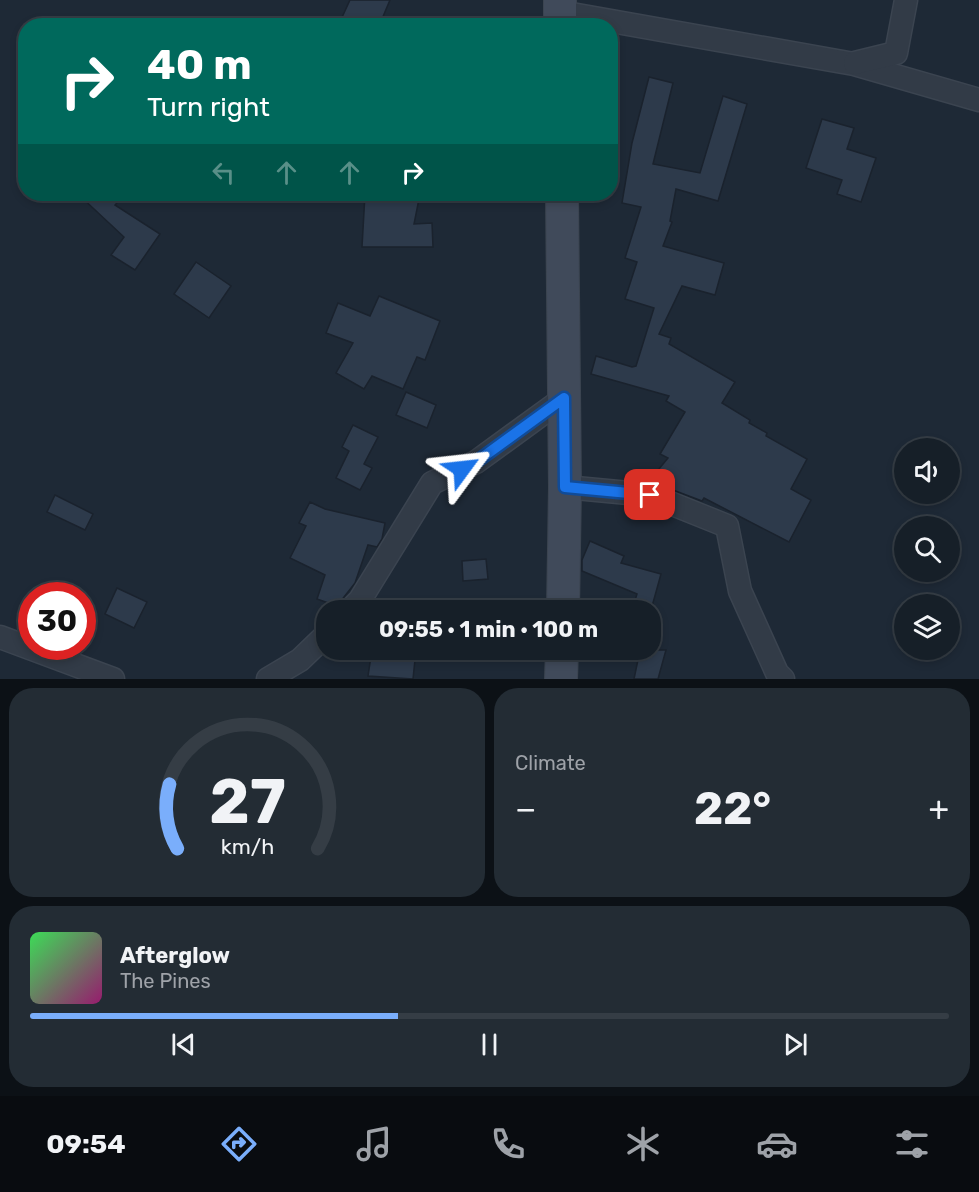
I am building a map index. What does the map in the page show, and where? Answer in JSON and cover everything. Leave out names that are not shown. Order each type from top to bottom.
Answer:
[{"type":"street","points":[[854,63],[896,53],[906,0]]},
{"type":"street","points":[[560,13],[589,18]]},
{"type":"street","points":[[618,23],[854,63],[979,100]]},
{"type":"street","points":[[562,201],[565,487],[563,600]]},
{"type":"street","points":[[360,600],[432,483],[476,462],[564,398]]},
{"type":"street","points":[[565,487],[650,495],[727,526],[740,591],[777,674],[783,679]]},
{"type":"street","points":[[0,637],[113,679]]},
{"type":"street","points":[[268,679],[300,660],[316,645]]},
{"type":"street","points":[[561,679],[562,660]]},
{"type":"building","points":[[350,0],[390,0],[382,18],[342,18]]},
{"type":"building","points":[[649,77],[673,83],[653,164],[700,173],[723,96],[747,104],[718,201],[676,189],[670,221],[672,222],[663,246],[724,263],[715,295],[682,286],[659,334],[671,338],[669,344],[735,382],[722,403],[750,420],[749,423],[767,433],[766,436],[807,459],[791,489],[811,500],[789,542],[704,498],[702,501],[649,481],[668,458],[660,454],[685,412],[666,401],[669,396],[591,374],[596,356],[632,367],[636,366],[654,308],[625,299],[637,262],[625,258],[641,207],[622,203],[632,143]]},
{"type":"building","points":[[822,119],[854,128],[847,149],[876,158],[861,202],[837,194],[842,180],[806,168]]},
{"type":"building","points":[[85,201],[119,201],[115,205],[160,234],[135,270],[111,255],[124,237]]},
{"type":"building","points":[[365,201],[419,201],[414,224],[432,223],[433,247],[362,247]]},
{"type":"building","points":[[196,262],[231,286],[209,318],[174,294]]},
{"type":"building","points":[[379,296],[440,321],[425,360],[417,357],[403,389],[372,376],[364,389],[336,373],[353,343],[326,333],[338,303],[370,316]]},
{"type":"building","points":[[406,392],[436,405],[427,428],[396,415]]},
{"type":"building","points":[[353,425],[378,437],[364,464],[372,468],[360,490],[336,478],[349,451],[342,447]]},
{"type":"building","points":[[55,495],[93,514],[85,530],[47,512]]},
{"type":"building","points":[[310,502],[325,509],[385,523],[382,539],[377,547],[368,545],[355,583],[342,600],[317,599],[325,575],[290,558],[306,526],[299,523]]},
{"type":"building","points":[[590,541],[624,556],[621,563],[661,574],[654,600],[635,600],[637,594],[582,571],[582,560]]},
{"type":"building","points":[[486,559],[488,579],[463,581],[462,561]]},
{"type":"building","points":[[117,588],[147,602],[134,628],[105,614]]},
{"type":"building","points":[[661,650],[666,650],[658,679],[634,679],[638,660],[661,660]]},
{"type":"building","points":[[370,660],[415,660],[413,679],[368,676]]},
{"type":"route","points":[[462,469],[476,462],[564,398],[565,487],[650,495]]}]
